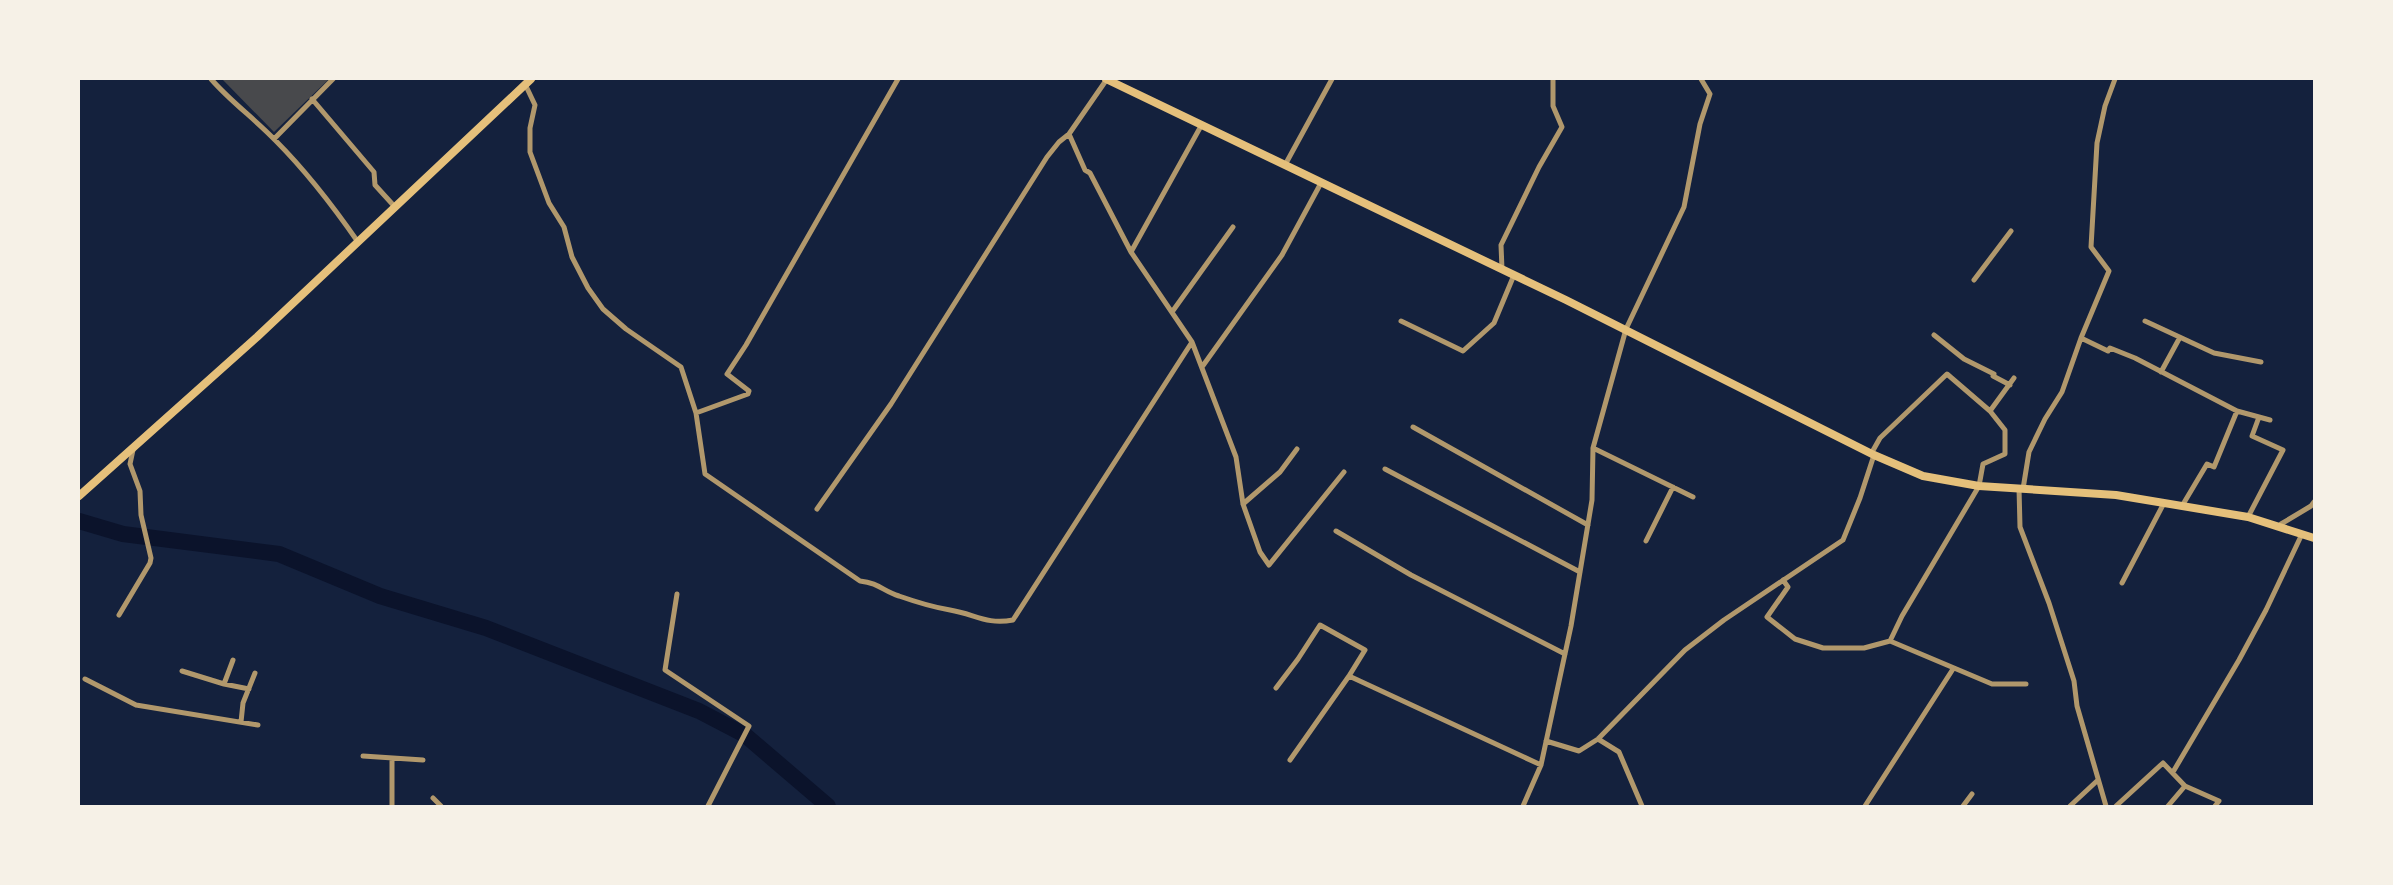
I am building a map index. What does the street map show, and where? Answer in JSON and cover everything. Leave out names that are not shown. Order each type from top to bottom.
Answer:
[{"type":"main road","points":[[1106,79],[1626,329],[1873,455],[1923,476],[1979,486],[2116,495],[2248,517],[2314,538]]},
{"type":"main road","points":[[79,496],[109,467],[257,337],[528,82]]},
{"type":"street","points":[[211,79],[232,103],[274,139],[333,207],[358,242]]},
{"type":"street","points":[[274,139],[333,79]]},
{"type":"street","points":[[696,413],[748,394],[749,391],[746,387],[727,374],[746,345],[898,79]]},
{"type":"street","points":[[817,509],[891,404],[1048,157],[1059,142],[1069,134],[1106,79]]},
{"type":"street","points":[[1285,165],[1332,79]]},
{"type":"street","points":[[1502,269],[1500,245],[1539,167],[1562,127],[1553,106],[1553,79]]},
{"type":"street","points":[[1523,806],[1540,765],[1565,654],[1592,500],[1593,448],[1626,329],[1684,207],[1700,124],[1710,94],[1701,79]]},
{"type":"street","points":[[2106,806],[2077,706],[2074,681],[2049,603],[2020,527],[2021,488],[2029,452],[2045,419],[2062,392],[2108,271],[2091,247],[2097,143],[2105,106],[2115,79]]},
{"type":"street","points":[[528,82],[535,106],[530,128],[530,152],[550,203],[564,227],[572,257],[588,288],[603,309],[626,329],[681,367],[696,413],[705,474],[860,582],[875,583],[897,596],[928,606],[952,610],[997,623],[1014,620],[1192,342]]},
{"type":"street","points":[[312,99],[374,172],[375,185],[395,207]]},
{"type":"street","points":[[1131,252],[1201,126]]},
{"type":"street","points":[[1069,134],[1085,170],[1090,173],[1131,252],[1192,342],[1236,457],[1243,504],[1257,544],[1268,565],[1344,472]]},
{"type":"street","points":[[1202,366],[1282,255],[1321,183]]},
{"type":"street","points":[[1172,312],[1234,227]]},
{"type":"street","points":[[1974,280],[2011,231]]},
{"type":"street","points":[[1401,321],[1463,351],[1494,323],[1514,275]]},
{"type":"street","points":[[2145,321],[2179,339],[2214,353],[2260,362]]},
{"type":"street","points":[[1934,335],[1964,359],[2010,385]]},
{"type":"street","points":[[2081,338],[2108,352],[2110,348],[2135,358],[2237,411],[2270,420]]},
{"type":"street","points":[[2161,372],[2179,339]]},
{"type":"street","points":[[1546,741],[1579,751],[1598,740],[1685,650],[1724,620],[1843,540],[1860,498],[1880,438],[1948,374],[1990,410],[2005,430],[2005,454],[1983,464],[1979,486],[1902,616],[1890,642]]},
{"type":"street","points":[[1990,410],[2014,378]]},
{"type":"street","points":[[2182,506],[2207,464],[2214,467],[2237,411]]},
{"type":"street","points":[[2248,517],[2283,450],[2252,436],[2259,417]]},
{"type":"street","points":[[1413,426],[1588,525]]},
{"type":"street","points":[[119,614],[150,564],[151,553],[141,515],[140,491],[130,464],[131,453],[138,442]]},
{"type":"street","points":[[1593,448],[1693,498]]},
{"type":"street","points":[[1243,504],[1280,472],[1297,449]]},
{"type":"street","points":[[1385,468],[1580,572]]},
{"type":"street","points":[[1646,542],[1674,488]]},
{"type":"street","points":[[2281,524],[2311,506],[2314,502]]},
{"type":"street","points":[[2122,583],[2164,503]]},
{"type":"street","points":[[1336,531],[1427,583],[1565,654]]},
{"type":"street","points":[[2173,772],[2239,660],[2266,610],[2302,534]]},
{"type":"street","points":[[1783,580],[1788,587],[1767,617],[1795,639],[1822,648],[1864,648],[1890,642],[1992,684],[2026,684]]},
{"type":"street","points":[[677,594],[665,670],[749,726],[708,806]]},
{"type":"street","points":[[1276,688],[1320,625],[1366,650],[1290,760]]},
{"type":"street","points":[[224,684],[232,660]]},
{"type":"street","points":[[1865,806],[1953,669]]},
{"type":"street","points":[[182,671],[224,684],[249,689]]},
{"type":"street","points":[[242,722],[243,703],[255,673]]},
{"type":"street","points":[[1349,676],[1540,765]]},
{"type":"street","points":[[85,679],[136,705],[258,725]]},
{"type":"street","points":[[1598,740],[1619,752],[1642,806]]},
{"type":"street","points":[[363,756],[423,760]]},
{"type":"street","points":[[392,759],[392,806]]},
{"type":"street","points":[[2116,806],[2163,764],[2185,786],[2219,801],[2215,806]]},
{"type":"street","points":[[2070,806],[2098,780]]},
{"type":"street","points":[[2168,806],[2185,786]]},
{"type":"street","points":[[1963,806],[1972,794]]},
{"type":"street","points":[[433,798],[441,806]]},
{"type":"building","points":[[222,79],[329,79],[274,132]]},
{"type":"waterway","points":[[79,521],[123,534],[279,554],[380,596],[486,628],[699,711],[745,735],[828,806]]}]
